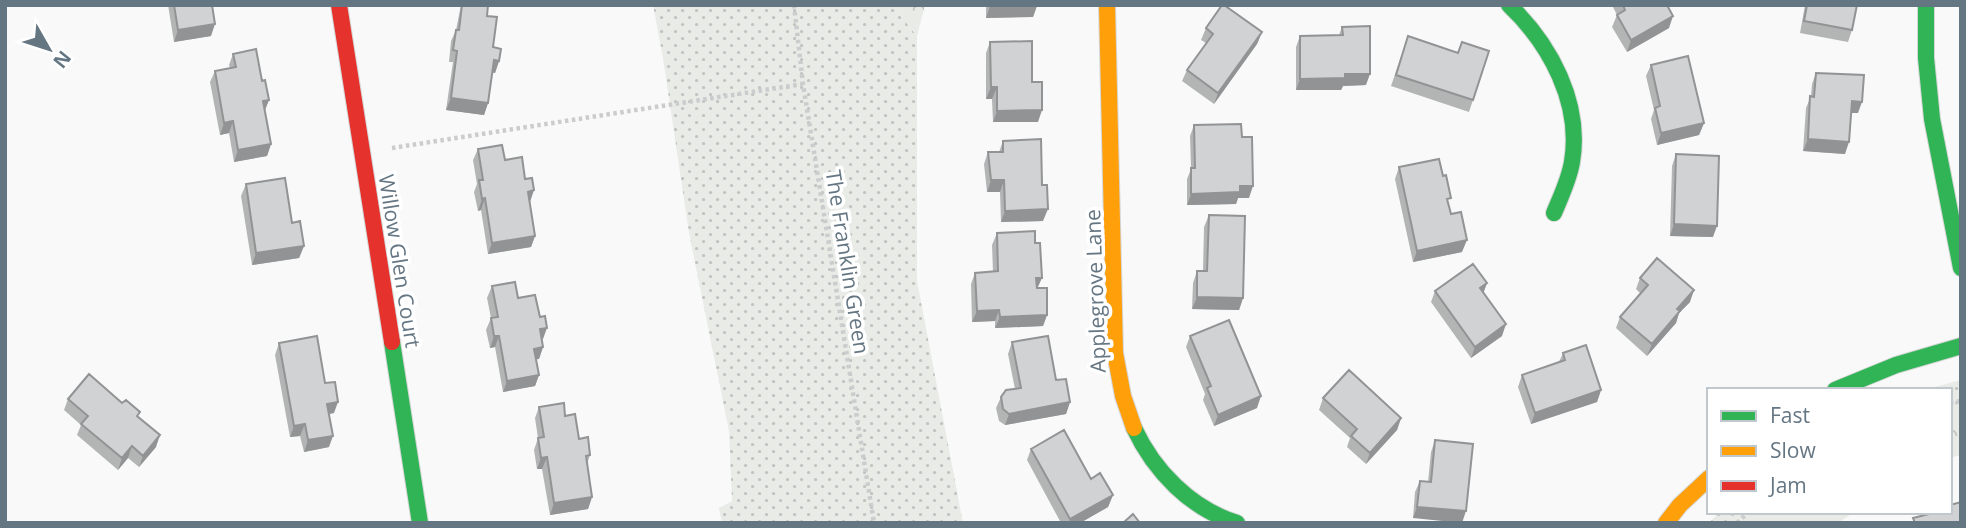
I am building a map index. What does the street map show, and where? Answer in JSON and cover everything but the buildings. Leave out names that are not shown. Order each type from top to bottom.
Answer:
[{"type":"street","name":"Willow Glen Court","points":[[339,5],[420,523]]},
{"type":"street","name":"Applegrove Lane","points":[[1107,5],[1115,353],[1121,391],[1132,425],[1150,456],[1165,474],[1196,504],[1219,517],[1237,523]]},
{"type":"street","points":[[1509,5],[1530,27],[1552,60],[1566,93],[1571,115],[1573,157],[1566,186],[1554,214]]},
{"type":"street","points":[[1926,5],[1926,58],[1932,119],[1961,268]]},
{"type":"street","points":[[1839,388],[1913,358],[1961,346]]},
{"type":"street","points":[[1666,523],[1680,505],[1707,480]]},
{"type":"path","name":"The Franklin Green","points":[[794,5],[803,85],[874,523]]},
{"type":"path","points":[[362,152],[803,85]]},
{"type":"green space","points":[[653,5],[892,5],[917,36],[917,281],[963,523],[722,523],[719,508],[732,501],[729,431],[689,233]]},
{"type":"green space","points":[[892,5],[925,5],[917,36]]},
{"type":"green space","points":[[1961,380],[1961,401],[1952,403],[1952,388],[1931,388]]},
{"type":"green space","points":[[1961,401],[1961,455],[1952,457],[1952,403]]},
{"type":"green space","points":[[1717,514],[1746,514],[1737,523],[1709,523]]},
{"type":"green space","points":[[1746,514],[1851,514],[1838,523],[1737,523]]},
{"type":"traffic: fast","points":[[1509,5],[1550,56],[1560,76],[1572,118],[1572,162],[1554,213]]},
{"type":"traffic: fast","points":[[1926,5],[1926,58],[1932,119],[1961,268]]},
{"type":"traffic: fast","points":[[392,342],[420,523]]},
{"type":"traffic: fast","points":[[1840,388],[1896,365],[1961,346]]},
{"type":"traffic: fast","points":[[1134,428],[1152,459],[1189,498],[1220,517],[1237,523]]},
{"type":"traffic: slow","points":[[1107,5],[1115,353],[1123,396],[1134,428]]},
{"type":"traffic: slow","points":[[1666,523],[1680,505],[1707,480]]},
{"type":"traffic: jam","points":[[339,5],[392,342]]}]
